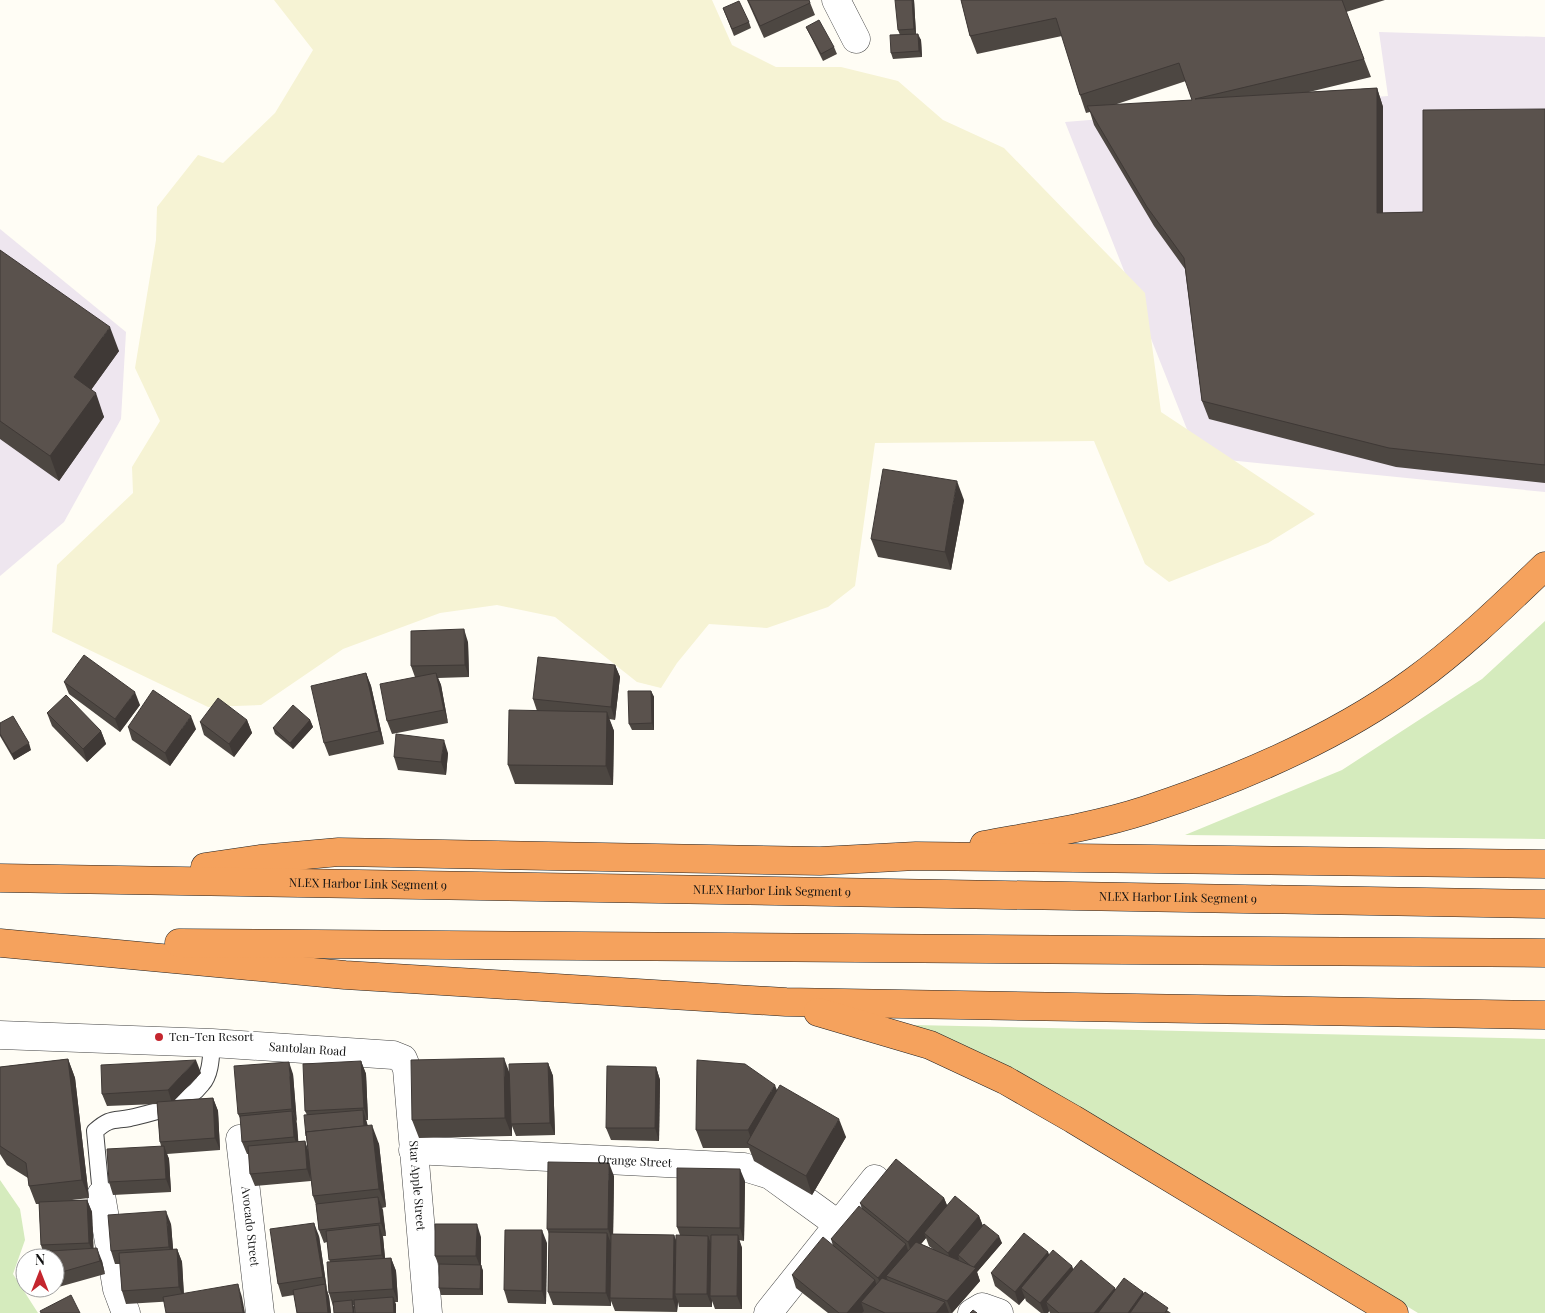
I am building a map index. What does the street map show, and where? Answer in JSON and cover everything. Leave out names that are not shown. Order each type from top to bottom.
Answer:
[{"type":"highway","points":[[916,856],[1052,833],[1145,810],[1286,756],[1351,721],[1414,681],[1486,622],[1545,566]]},
{"type":"highway","points":[[128,879],[260,859],[340,852],[820,861],[916,856],[1545,864]]},
{"type":"highway","name":"NLEX Harbor Link Segment 9","points":[[0,878],[1545,904]]},
{"type":"highway","points":[[0,943],[1545,952]]},
{"type":"highway","points":[[0,943],[355,975],[786,1002],[1545,1015]]},
{"type":"highway","points":[[786,1002],[930,1045],[1005,1080],[1394,1313]]},
{"type":"street","points":[[836,0],[856,39]]},
{"type":"street","name":"Santolan Road","points":[[0,1035],[212,1043],[393,1055],[403,1059]]},
{"type":"street","name":"Star Apple Street","points":[[403,1059],[407,1069],[428,1313]]},
{"type":"street","name":"Avocado Street","points":[[240,1139],[260,1313]]},
{"type":"street","name":"Orange Street","points":[[413,1150],[744,1167],[770,1175],[839,1226]]},
{"type":"street","points":[[768,1313],[875,1179]]},
{"type":"street","points":[[101,1195],[117,1289],[126,1313]]},
{"type":"lane","points":[[101,1195],[95,1131],[106,1121],[129,1118],[178,1105],[203,1084],[210,1066],[212,1043]]},
{"type":"shaded area","points":[[274,0],[712,0],[732,45],[776,67],[841,67],[898,81],[943,120],[1004,148],[1145,293],[1161,412],[1315,514],[1268,543],[1169,582],[1145,564],[1094,441],[875,443],[855,586],[828,607],[767,628],[709,624],[677,663],[661,688],[637,682],[555,617],[497,605],[440,613],[343,649],[261,705],[208,707],[52,632],[57,565],[133,493],[132,467],[160,421],[135,368],[156,240],[157,207],[198,155],[223,163],[275,113],[313,50]]},
{"type":"shaded area","points":[[1379,32],[1545,37],[1545,492],[1198,457],[1065,122],[1388,96]]},
{"type":"shaded area","points":[[0,229],[126,332],[121,419],[64,522],[0,576]]},
{"type":"green space","points":[[1545,621],[1545,839],[1185,835],[1342,770],[1482,679]]},
{"type":"green space","points":[[914,1025],[1545,1039],[1545,1313],[1418,1313],[1080,1107],[1013,1071]]},
{"type":"green space","points":[[0,1180],[20,1209],[25,1240],[22,1248],[15,1248],[15,1268],[13,1274],[15,1277],[15,1298],[28,1298],[38,1313],[0,1313]]},
{"type":"building","points":[[748,0],[809,0],[810,3],[760,26]]},
{"type":"building","points":[[895,0],[912,0],[914,29],[898,30]]},
{"type":"building","points":[[961,0],[1342,0],[1364,59],[1195,99],[1377,88],[1377,213],[1423,212],[1423,110],[1545,109],[1545,465],[1389,448],[1202,401],[1184,258],[1147,207],[1087,106],[1192,100],[1179,63],[1080,95],[1056,18],[970,36]]},
{"type":"building","points":[[739,1],[749,22],[732,29],[723,8]]},
{"type":"building","points":[[819,20],[834,47],[821,54],[806,27]]},
{"type":"building","points":[[918,34],[919,51],[891,53],[890,35]]},
{"type":"building","points":[[0,250],[110,327],[74,377],[96,393],[50,456],[0,421]]},
{"type":"building","points":[[883,469],[957,481],[945,552],[871,539]]},
{"type":"building","points":[[464,629],[465,665],[411,666],[411,631]]},
{"type":"building","points":[[84,655],[135,692],[115,719],[64,682]]},
{"type":"building","points":[[538,657],[615,665],[611,707],[533,699]]},
{"type":"building","points":[[366,673],[379,731],[324,743],[311,686]]},
{"type":"building","points":[[436,673],[444,710],[387,721],[380,684]]},
{"type":"building","points":[[153,690],[191,716],[165,753],[128,727]]},
{"type":"building","points":[[628,691],[651,691],[652,723],[629,724]]},
{"type":"building","points":[[66,695],[101,731],[83,749],[47,713]]},
{"type":"building","points":[[218,698],[247,720],[229,744],[200,722]]},
{"type":"building","points":[[293,705],[310,720],[290,743],[273,728]]},
{"type":"building","points":[[509,710],[607,712],[606,766],[508,765]]},
{"type":"building","points":[[13,716],[29,743],[12,754],[0,734],[0,723]]},
{"type":"building","points":[[396,734],[444,740],[441,762],[394,757]]},
{"type":"building","points":[[504,1058],[505,1118],[412,1120],[411,1060]]},
{"type":"building","points":[[68,1059],[82,1180],[29,1186],[26,1163],[0,1146],[0,1067]]},
{"type":"building","points":[[196,1060],[168,1090],[102,1094],[101,1065]]},
{"type":"building","points":[[697,1060],[745,1064],[775,1085],[748,1130],[696,1130]]},
{"type":"building","points":[[361,1061],[364,1108],[305,1111],[303,1064]]},
{"type":"building","points":[[289,1062],[292,1109],[238,1114],[234,1066]]},
{"type":"building","points":[[548,1063],[550,1123],[511,1124],[509,1064]]},
{"type":"building","points":[[607,1066],[656,1067],[655,1128],[606,1128]]},
{"type":"building","points":[[780,1085],[839,1119],[806,1176],[747,1143]]},
{"type":"building","points":[[213,1098],[215,1138],[160,1142],[157,1102]]},
{"type":"building","points":[[363,1110],[364,1126],[306,1132],[306,1136],[304,1115]]},
{"type":"building","points":[[292,1111],[294,1137],[242,1142],[240,1116]]},
{"type":"building","points":[[372,1125],[379,1189],[313,1196],[306,1132]]},
{"type":"building","points":[[305,1141],[307,1169],[250,1174],[248,1146]]},
{"type":"building","points":[[164,1146],[166,1179],[109,1182],[107,1149]]},
{"type":"building","points":[[896,1159],[944,1198],[908,1242],[860,1203]]},
{"type":"building","points":[[548,1162],[609,1163],[608,1229],[547,1229]]},
{"type":"building","points":[[677,1168],[740,1169],[740,1228],[677,1227]]},
{"type":"building","points":[[955,1196],[979,1216],[948,1253],[924,1233]]},
{"type":"building","points":[[378,1197],[381,1223],[319,1230],[316,1204]]},
{"type":"building","points":[[87,1200],[89,1243],[41,1245],[39,1202]]},
{"type":"building","points":[[859,1206],[906,1244],[878,1278],[831,1239]]},
{"type":"building","points":[[166,1211],[169,1247],[111,1251],[108,1215]]},
{"type":"building","points":[[314,1223],[323,1277],[278,1284],[270,1229]]},
{"type":"building","points":[[435,1224],[477,1224],[476,1256],[435,1256]]},
{"type":"building","points":[[984,1224],[999,1236],[973,1268],[958,1255]]},
{"type":"building","points":[[379,1225],[382,1255],[329,1260],[326,1231]]},
{"type":"building","points":[[505,1230],[542,1230],[542,1291],[504,1290]]},
{"type":"building","points":[[549,1232],[607,1233],[606,1293],[548,1292]]},
{"type":"building","points":[[1024,1233],[1048,1252],[1015,1292],[991,1273]]},
{"type":"building","points":[[611,1234],[674,1235],[673,1299],[610,1298]]},
{"type":"building","points":[[676,1235],[708,1236],[707,1294],[675,1294]]},
{"type":"building","points":[[711,1235],[738,1235],[737,1296],[710,1296]]},
{"type":"building","points":[[823,1237],[875,1280],[847,1313],[839,1313],[792,1275]]},
{"type":"building","points":[[916,1242],[976,1268],[947,1301],[886,1276]]},
{"type":"building","points":[[97,1248],[100,1261],[65,1271],[65,1250]]},
{"type":"building","points":[[177,1249],[179,1287],[122,1291],[119,1253]]},
{"type":"building","points":[[1053,1250],[1072,1266],[1040,1303],[1021,1288]]},
{"type":"building","points":[[391,1258],[393,1289],[329,1293],[327,1262]]},
{"type":"building","points":[[1081,1260],[1115,1288],[1094,1313],[1059,1313],[1046,1302]]},
{"type":"building","points":[[439,1264],[481,1265],[480,1289],[439,1288]]},
{"type":"building","points":[[882,1278],[945,1302],[936,1313],[885,1313],[861,1302]]},
{"type":"building","points":[[1124,1278],[1143,1292],[1128,1313],[1098,1313]]},
{"type":"building","points":[[238,1284],[243,1313],[166,1313],[163,1297]]},
{"type":"building","points":[[325,1284],[328,1313],[297,1313],[293,1290]]},
{"type":"building","points":[[1145,1292],[1168,1308],[1165,1313],[1130,1313]]},
{"type":"building","points":[[71,1295],[80,1313],[41,1313],[40,1311]]},
{"type":"building","points":[[393,1297],[394,1313],[355,1313],[354,1300]]},
{"type":"building","points":[[352,1300],[353,1313],[334,1313],[333,1302]]},
{"type":"place","name":"Ten-Ten Resort","points":[[159,1037]]}]
